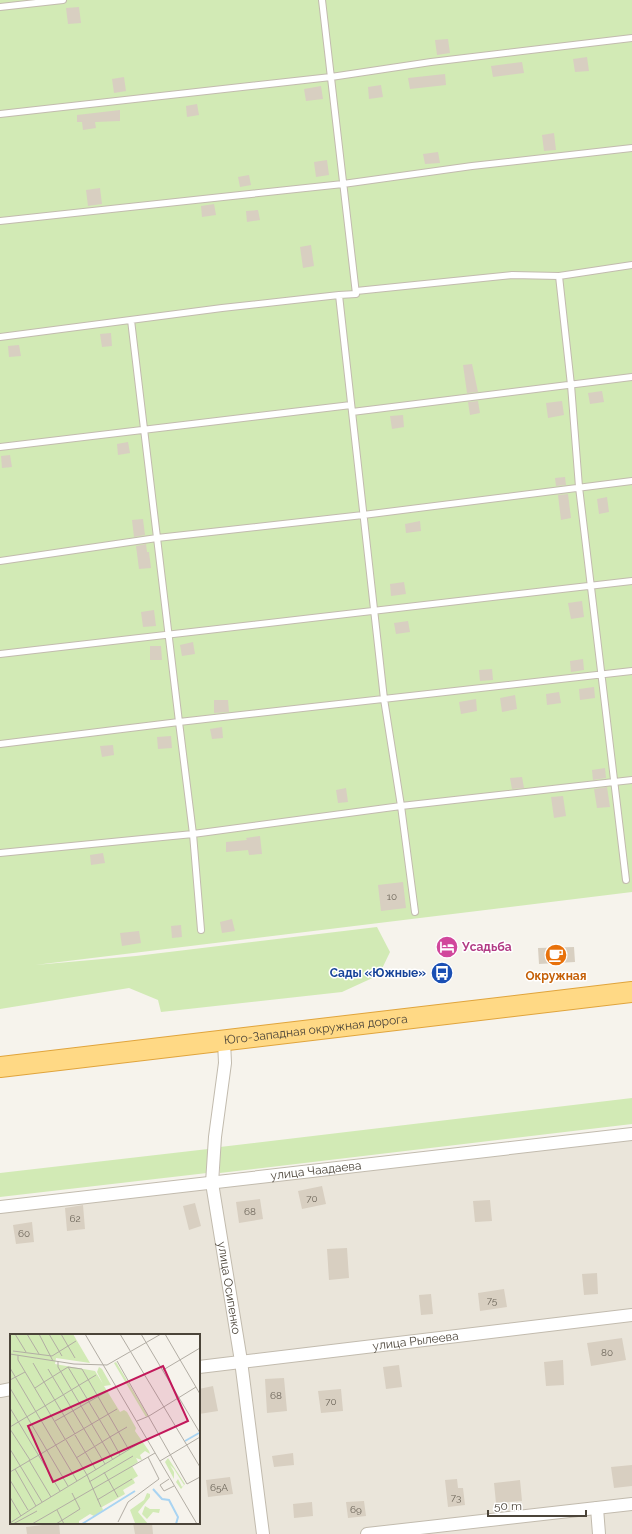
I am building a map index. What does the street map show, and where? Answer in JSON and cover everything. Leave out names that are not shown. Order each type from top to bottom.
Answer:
[{"type":"highway","name":"Юго-Западная окружная дорога","points":[[0,1068],[632,992]]},
{"type":"street","name":"улица Осипенко","points":[[224,1041],[225,1063],[215,1137],[212,1183],[241,1361],[263,1534]]},
{"type":"street","name":"улица Чаадаева","points":[[0,1207],[632,1134]]},
{"type":"street","name":"улица Рылеева","points":[[200,1366],[632,1315]]},
{"type":"street","points":[[0,1390],[10,1389]]},
{"type":"street","points":[[367,1534],[632,1504]]},
{"type":"street","points":[[597,1508],[600,1534]]},
{"type":"lane","points":[[0,7],[63,0]]},
{"type":"lane","points":[[322,0],[356,291]]},
{"type":"lane","points":[[0,114],[331,77],[439,61],[632,38]]},
{"type":"lane","points":[[0,221],[343,184],[472,166],[632,148]]},
{"type":"lane","points":[[0,337],[222,308],[356,294],[356,291],[512,275],[559,276],[632,265]]},
{"type":"lane","points":[[559,276],[571,385],[578,487],[626,880]]},
{"type":"lane","points":[[339,295],[384,698],[401,806],[415,912]]},
{"type":"lane","points":[[130,320],[193,834],[200,930]]},
{"type":"lane","points":[[0,447],[144,430],[571,385],[632,377]]},
{"type":"lane","points":[[0,561],[157,538],[632,481]]},
{"type":"lane","points":[[0,654],[632,581]]},
{"type":"lane","points":[[0,744],[384,698],[632,672]]},
{"type":"lane","points":[[0,853],[193,834],[401,806],[632,780]]},
{"type":"shaded area","points":[[632,1129],[632,1534],[0,1534],[0,1201]]},
{"type":"green space","points":[[0,0],[632,0],[632,892],[35,965],[136,956],[377,927],[390,952],[379,975],[342,992],[161,1012],[158,1000],[129,988],[0,1009]]},
{"type":"green space","points":[[632,1098],[632,1124],[220,1173],[220,1147]]},
{"type":"green space","points":[[208,1149],[207,1173],[0,1197],[0,1173]]},
{"type":"building","points":[[79,7],[81,23],[68,24],[66,8]]},
{"type":"building","points":[[448,39],[450,53],[437,55],[435,40]]},
{"type":"building","points":[[587,57],[589,71],[575,72],[573,59]]},
{"type":"building","points":[[522,62],[524,73],[493,77],[491,66]]},
{"type":"building","points":[[445,74],[446,85],[410,89],[408,78]]},
{"type":"building","points":[[124,77],[126,91],[114,93],[112,79]]},
{"type":"building","points":[[381,85],[383,97],[369,99],[368,87]]},
{"type":"building","points":[[321,86],[323,99],[306,101],[304,89]]},
{"type":"building","points":[[197,104],[199,115],[187,117],[186,106]]},
{"type":"building","points":[[120,110],[120,121],[95,122],[96,128],[83,130],[82,122],[77,122],[77,115]]},
{"type":"building","points":[[554,133],[556,150],[544,151],[542,135]]},
{"type":"building","points":[[438,152],[440,163],[425,164],[423,154]]},
{"type":"building","points":[[327,160],[329,175],[316,177],[314,162]]},
{"type":"building","points":[[249,175],[251,185],[240,187],[238,177]]},
{"type":"building","points":[[100,188],[102,204],[88,206],[86,190]]},
{"type":"building","points":[[214,204],[216,215],[202,217],[201,206]]},
{"type":"building","points":[[258,210],[260,220],[247,222],[246,211]]},
{"type":"building","points":[[311,245],[314,266],[303,268],[300,247]]},
{"type":"building","points":[[111,333],[112,346],[102,347],[100,334]]},
{"type":"building","points":[[19,345],[21,356],[9,357],[8,346]]},
{"type":"building","points":[[472,364],[478,392],[467,393],[463,365]]},
{"type":"building","points":[[602,391],[604,402],[590,404],[588,393]]},
{"type":"building","points":[[478,401],[480,413],[470,415],[468,402]]},
{"type":"building","points":[[562,401],[564,415],[548,418],[546,403]]},
{"type":"building","points":[[403,415],[404,427],[392,429],[390,416]]},
{"type":"building","points":[[128,442],[130,453],[118,455],[117,444]]},
{"type":"building","points":[[10,455],[12,467],[2,468],[1,456]]},
{"type":"building","points":[[565,477],[566,485],[556,486],[555,478]]},
{"type":"building","points":[[568,494],[571,518],[561,520],[558,495]]},
{"type":"building","points":[[607,497],[609,512],[599,514],[597,499]]},
{"type":"building","points":[[143,519],[145,535],[134,537],[132,520]]},
{"type":"building","points":[[420,521],[421,531],[406,533],[405,524]]},
{"type":"building","points":[[146,544],[147,552],[149,552],[151,568],[139,569],[136,546]]},
{"type":"building","points":[[404,582],[406,594],[391,596],[390,584]]},
{"type":"building","points":[[582,601],[584,617],[571,619],[568,603]]},
{"type":"building","points":[[154,610],[156,626],[143,627],[141,612]]},
{"type":"building","points":[[408,621],[410,632],[396,634],[394,623]]},
{"type":"building","points":[[193,642],[195,654],[182,656],[180,645]]},
{"type":"building","points":[[150,646],[161,646],[162,660],[150,660]]},
{"type":"building","points":[[583,659],[584,670],[571,672],[570,661]]},
{"type":"building","points":[[492,669],[493,680],[480,681],[479,670]]},
{"type":"building","points":[[594,687],[595,698],[580,700],[579,689]]},
{"type":"building","points":[[559,692],[561,703],[547,705],[546,694]]},
{"type":"building","points":[[515,695],[517,709],[502,712],[500,698]]},
{"type":"building","points":[[476,699],[477,711],[461,714],[459,702]]},
{"type":"building","points":[[214,700],[228,700],[229,712],[214,713]]},
{"type":"building","points":[[222,727],[223,738],[212,739],[210,729]]},
{"type":"building","points":[[171,736],[172,748],[158,749],[157,737]]},
{"type":"building","points":[[113,745],[114,755],[102,757],[100,746]]},
{"type":"building","points":[[605,768],[606,778],[593,780],[592,770]]},
{"type":"building","points":[[522,777],[524,788],[512,789],[510,778]]},
{"type":"building","points":[[607,787],[610,807],[597,808],[594,789]]},
{"type":"building","points":[[346,788],[348,802],[338,803],[336,790]]},
{"type":"building","points":[[563,796],[566,816],[554,818],[551,797]]},
{"type":"building","points":[[260,836],[262,854],[249,855],[248,850],[226,852],[226,842],[247,840],[246,838]]},
{"type":"building","points":[[103,853],[105,863],[91,865],[90,855]]},
{"type":"building","points":[[403,882],[406,908],[381,911],[378,885]]},
{"type":"building","points":[[232,919],[235,931],[222,933],[220,922]]},
{"type":"building","points":[[181,925],[182,937],[172,938],[171,926]]},
{"type":"building","points":[[139,931],[141,943],[122,946],[120,933]]},
{"type":"building","name":"Окружная","points":[[574,947],[575,962],[539,964],[538,948]]},
{"type":"building","points":[[322,1186],[326,1204],[302,1209],[298,1191]]},
{"type":"building","points":[[260,1199],[263,1219],[239,1223],[236,1202]]},
{"type":"building","points":[[490,1200],[492,1221],[475,1222],[473,1201]]},
{"type":"building","points":[[195,1203],[201,1226],[189,1230],[183,1206]]},
{"type":"building","points":[[83,1205],[85,1229],[67,1231],[65,1208]]},
{"type":"building","points":[[32,1222],[34,1242],[16,1244],[13,1225]]},
{"type":"building","points":[[347,1248],[349,1278],[329,1280],[327,1249]]},
{"type":"building","points":[[597,1273],[598,1294],[584,1295],[582,1274]]},
{"type":"building","points":[[504,1289],[507,1307],[480,1311],[478,1293]]},
{"type":"building","points":[[431,1294],[433,1314],[421,1315],[419,1295]]},
{"type":"building","points":[[622,1338],[626,1360],[591,1366],[587,1343]]},
{"type":"building","points":[[563,1360],[564,1385],[546,1386],[544,1362]]},
{"type":"building","points":[[399,1365],[402,1387],[386,1389],[383,1367]]},
{"type":"building","points":[[284,1378],[287,1411],[267,1413],[265,1379]]},
{"type":"building","points":[[213,1386],[218,1411],[200,1414],[200,1389]]},
{"type":"building","points":[[341,1389],[343,1411],[321,1413],[318,1391]]},
{"type":"building","points":[[293,1453],[294,1465],[274,1467],[272,1456]]},
{"type":"building","points":[[632,1465],[632,1486],[614,1488],[611,1467]]},
{"type":"building","points":[[230,1477],[233,1494],[208,1497],[206,1480]]},
{"type":"building","points":[[457,1479],[458,1488],[463,1488],[465,1505],[448,1507],[445,1480]]},
{"type":"building","points":[[520,1480],[522,1501],[496,1503],[494,1483]]},
{"type":"building","points":[[364,1501],[366,1516],[348,1518],[346,1502]]},
{"type":"building","points":[[312,1502],[313,1516],[294,1518],[293,1504]]},
{"type":"building","points":[[59,1524],[60,1534],[27,1534],[26,1527]]},
{"type":"building","points":[[133,1524],[152,1524],[153,1534],[135,1534]]},
{"type":"place","name":"Усадьба","points":[[447,947]]},
{"type":"place","name":"Окружная","points":[[556,955]]},
{"type":"place","name":"Сады «Южные»","points":[[442,973]]}]
